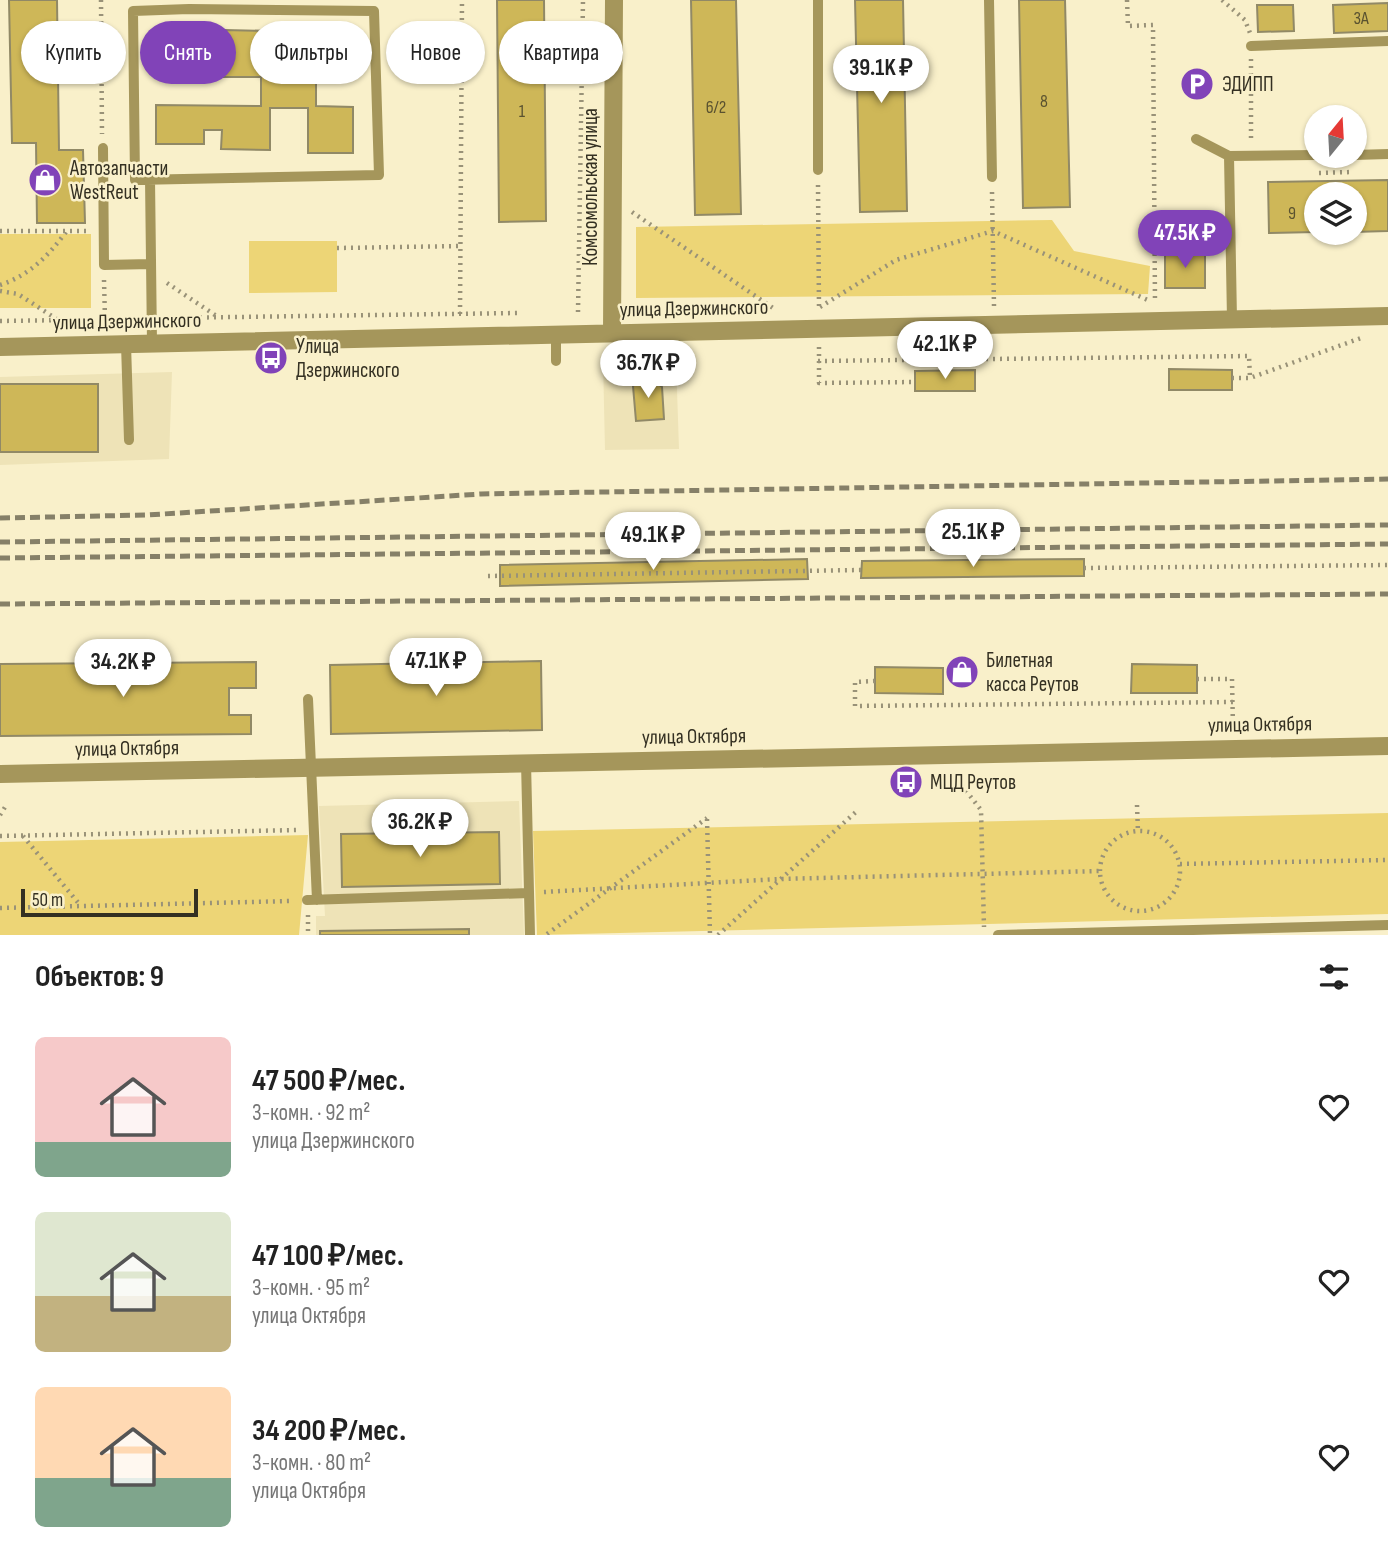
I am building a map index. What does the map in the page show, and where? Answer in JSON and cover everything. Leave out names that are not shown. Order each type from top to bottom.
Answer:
[{"type":"street","name":"Комсомольская улица","points":[[612,332],[614,0]]},
{"type":"street","name":"улица Дзержинского","points":[[0,347],[994,324],[1156,312],[1232,319],[1388,316]]},
{"type":"street","name":"улица Октября","points":[[0,774],[1388,746]]},
{"type":"lane","points":[[818,0],[818,170]]},
{"type":"lane","points":[[989,0],[992,177]]},
{"type":"lane","points":[[189,4],[374,10],[379,175],[135,180],[133,11],[189,4]]},
{"type":"lane","points":[[1251,46],[1388,41]]},
{"type":"lane","points":[[1196,138],[1229,156],[1304,155]]},
{"type":"lane","points":[[103,148],[104,265],[152,264]]},
{"type":"lane","points":[[1367,155],[1388,154]]},
{"type":"lane","points":[[1229,156],[1232,319]]},
{"type":"lane","points":[[150,179],[152,343]]},
{"type":"lane","points":[[556,334],[556,361]]},
{"type":"lane","points":[[126,344],[129,440]]},
{"type":"lane","points":[[308,699],[313,830],[312,900],[529,893]]},
{"type":"lane","points":[[526,762],[530,935]]},
{"type":"lane","points":[[998,935],[1388,925]]},
{"type":"path","points":[[101,0],[103,148]]},
{"type":"path","points":[[460,314],[462,0]]},
{"type":"path","points":[[578,312],[583,0]]},
{"type":"path","points":[[818,170],[819,308],[896,260],[993,231],[1156,312],[1153,25],[1128,26],[1127,0]]},
{"type":"path","points":[[1222,0],[1245,20],[1250,31],[1251,156]]},
{"type":"path","points":[[1311,173],[1362,172]]},
{"type":"path","points":[[992,177],[994,324]]},
{"type":"path","points":[[625,208],[773,308]]},
{"type":"path","points":[[0,231],[104,231]]},
{"type":"path","points":[[0,285],[19,279],[48,256],[66,231]]},
{"type":"path","points":[[337,248],[461,246]]},
{"type":"path","points":[[104,265],[105,319]]},
{"type":"path","points":[[164,281],[219,317]]},
{"type":"path","points":[[0,291],[18,294],[58,320]]},
{"type":"path","points":[[565,312],[612,311]]},
{"type":"path","points":[[0,321],[526,313]]},
{"type":"path","points":[[1232,378],[1250,378],[1363,337]]},
{"type":"path","points":[[915,382],[819,383],[818,361],[1249,356],[1250,378]]},
{"type":"path","points":[[1084,568],[1388,565]]},
{"type":"path","points":[[488,576],[862,570]]},
{"type":"path","points":[[1197,679],[1232,679],[1233,728]]},
{"type":"path","points":[[875,681],[855,682],[855,706],[1233,702]]},
{"type":"path","points":[[0,815],[6,804]]},
{"type":"path","points":[[1137,805],[1138,832]]},
{"type":"path","points":[[981,810],[985,935]]},
{"type":"path","points":[[718,935],[857,811]]},
{"type":"path","points":[[546,935],[707,818],[710,935]]},
{"type":"path","points":[[0,836],[313,830]]},
{"type":"path","points":[[1138,832],[1156,834],[1168,841],[1180,864],[1180,878],[1168,901],[1144,911],[1118,905],[1109,896],[1100,871],[1108,847],[1118,838],[1138,832]]},
{"type":"path","points":[[23,836],[80,906]]},
{"type":"path","points":[[1180,864],[1388,860]]},
{"type":"path","points":[[529,893],[779,879],[1100,871]]},
{"type":"path","points":[[0,908],[312,900]]},
{"type":"shaded area","points":[[1052,220],[1074,251],[1150,266],[1148,294],[636,298],[636,227]]},
{"type":"shaded area","points":[[0,234],[91,234],[91,308],[0,308]]},
{"type":"shaded area","points":[[249,241],[337,241],[337,292],[249,293]]},
{"type":"shaded area","points":[[603,360],[676,360],[679,449],[605,450]]},
{"type":"shaded area","points":[[172,372],[169,459],[0,465],[0,377]]},
{"type":"shaded area","points":[[519,801],[524,935],[316,935],[316,916],[325,916],[319,806]]},
{"type":"shaded area","points":[[1388,813],[1388,914],[537,935],[533,831]]},
{"type":"shaded area","points":[[308,835],[299,935],[0,935],[0,842]]},
{"type":"building","points":[[9,0],[57,0],[57,21],[21,21],[21,84],[58,84],[59,150],[83,150],[85,223],[37,223],[36,143],[12,143]]},
{"type":"building","points":[[497,0],[544,0],[544,21],[499,21],[499,84],[545,84],[546,221],[499,222]]},
{"type":"building","points":[[691,0],[736,0],[741,214],[695,215]]},
{"type":"building","points":[[855,0],[903,0],[907,211],[860,212]]},
{"type":"building","points":[[1019,0],[1065,0],[1070,207],[1023,208]]},
{"type":"building","points":[[1388,3],[1388,31],[1334,33],[1333,5]]},
{"type":"building","points":[[1257,5],[1293,5],[1294,31],[1258,32]]},
{"type":"building","points":[[236,30],[250,31],[250,77],[236,77]]},
{"type":"building","points":[[261,84],[316,84],[316,106],[353,107],[353,153],[308,153],[308,108],[270,108],[270,150],[221,149],[222,130],[204,130],[204,144],[156,144],[156,105],[261,106]]},
{"type":"building","points":[[1388,180],[1388,231],[1367,232],[1367,182],[1304,182],[1304,232],[1269,233],[1268,182]]},
{"type":"building","points":[[1165,251],[1205,251],[1205,288],[1165,288]]},
{"type":"building","points":[[1169,369],[1232,370],[1232,390],[1169,390]]},
{"type":"building","points":[[975,370],[975,391],[915,391],[915,371]]},
{"type":"building","points":[[647,376],[662,387],[664,419],[636,421],[633,386]]},
{"type":"building","points":[[0,384],[98,384],[98,452],[0,452]]},
{"type":"building","points":[[807,559],[808,579],[500,586],[500,565]]},
{"type":"building","points":[[1084,559],[1084,576],[861,578],[862,561]]},
{"type":"building","points":[[541,661],[542,730],[331,734],[330,665]]},
{"type":"building","points":[[256,662],[256,688],[229,688],[229,715],[251,715],[251,734],[0,736],[0,664]]},
{"type":"building","points":[[1132,664],[1197,665],[1197,693],[1131,693]]},
{"type":"building","points":[[875,667],[943,668],[943,694],[875,693]]},
{"type":"building","points":[[499,832],[500,884],[342,887],[341,834]]},
{"type":"building","points":[[469,929],[469,935],[320,935],[320,931]]},
{"type":"railway","points":[[0,518],[147,515],[481,494],[1388,479]]},
{"type":"railway","points":[[0,542],[1388,525]]},
{"type":"railway","points":[[0,558],[1388,544]]},
{"type":"railway","points":[[0,604],[1388,594]]},
{"type":"place","name":"ЭДИПП","points":[[1197,84]]},
{"type":"place","name":"Автозапчасти WestReut","points":[[45,180]]},
{"type":"place","name":"Улица Дзержинского","points":[[271,358]]},
{"type":"place","name":"Билетная касса Реутов","points":[[962,672]]},
{"type":"place","name":"МЦД Реутов","points":[[906,782]]}]
